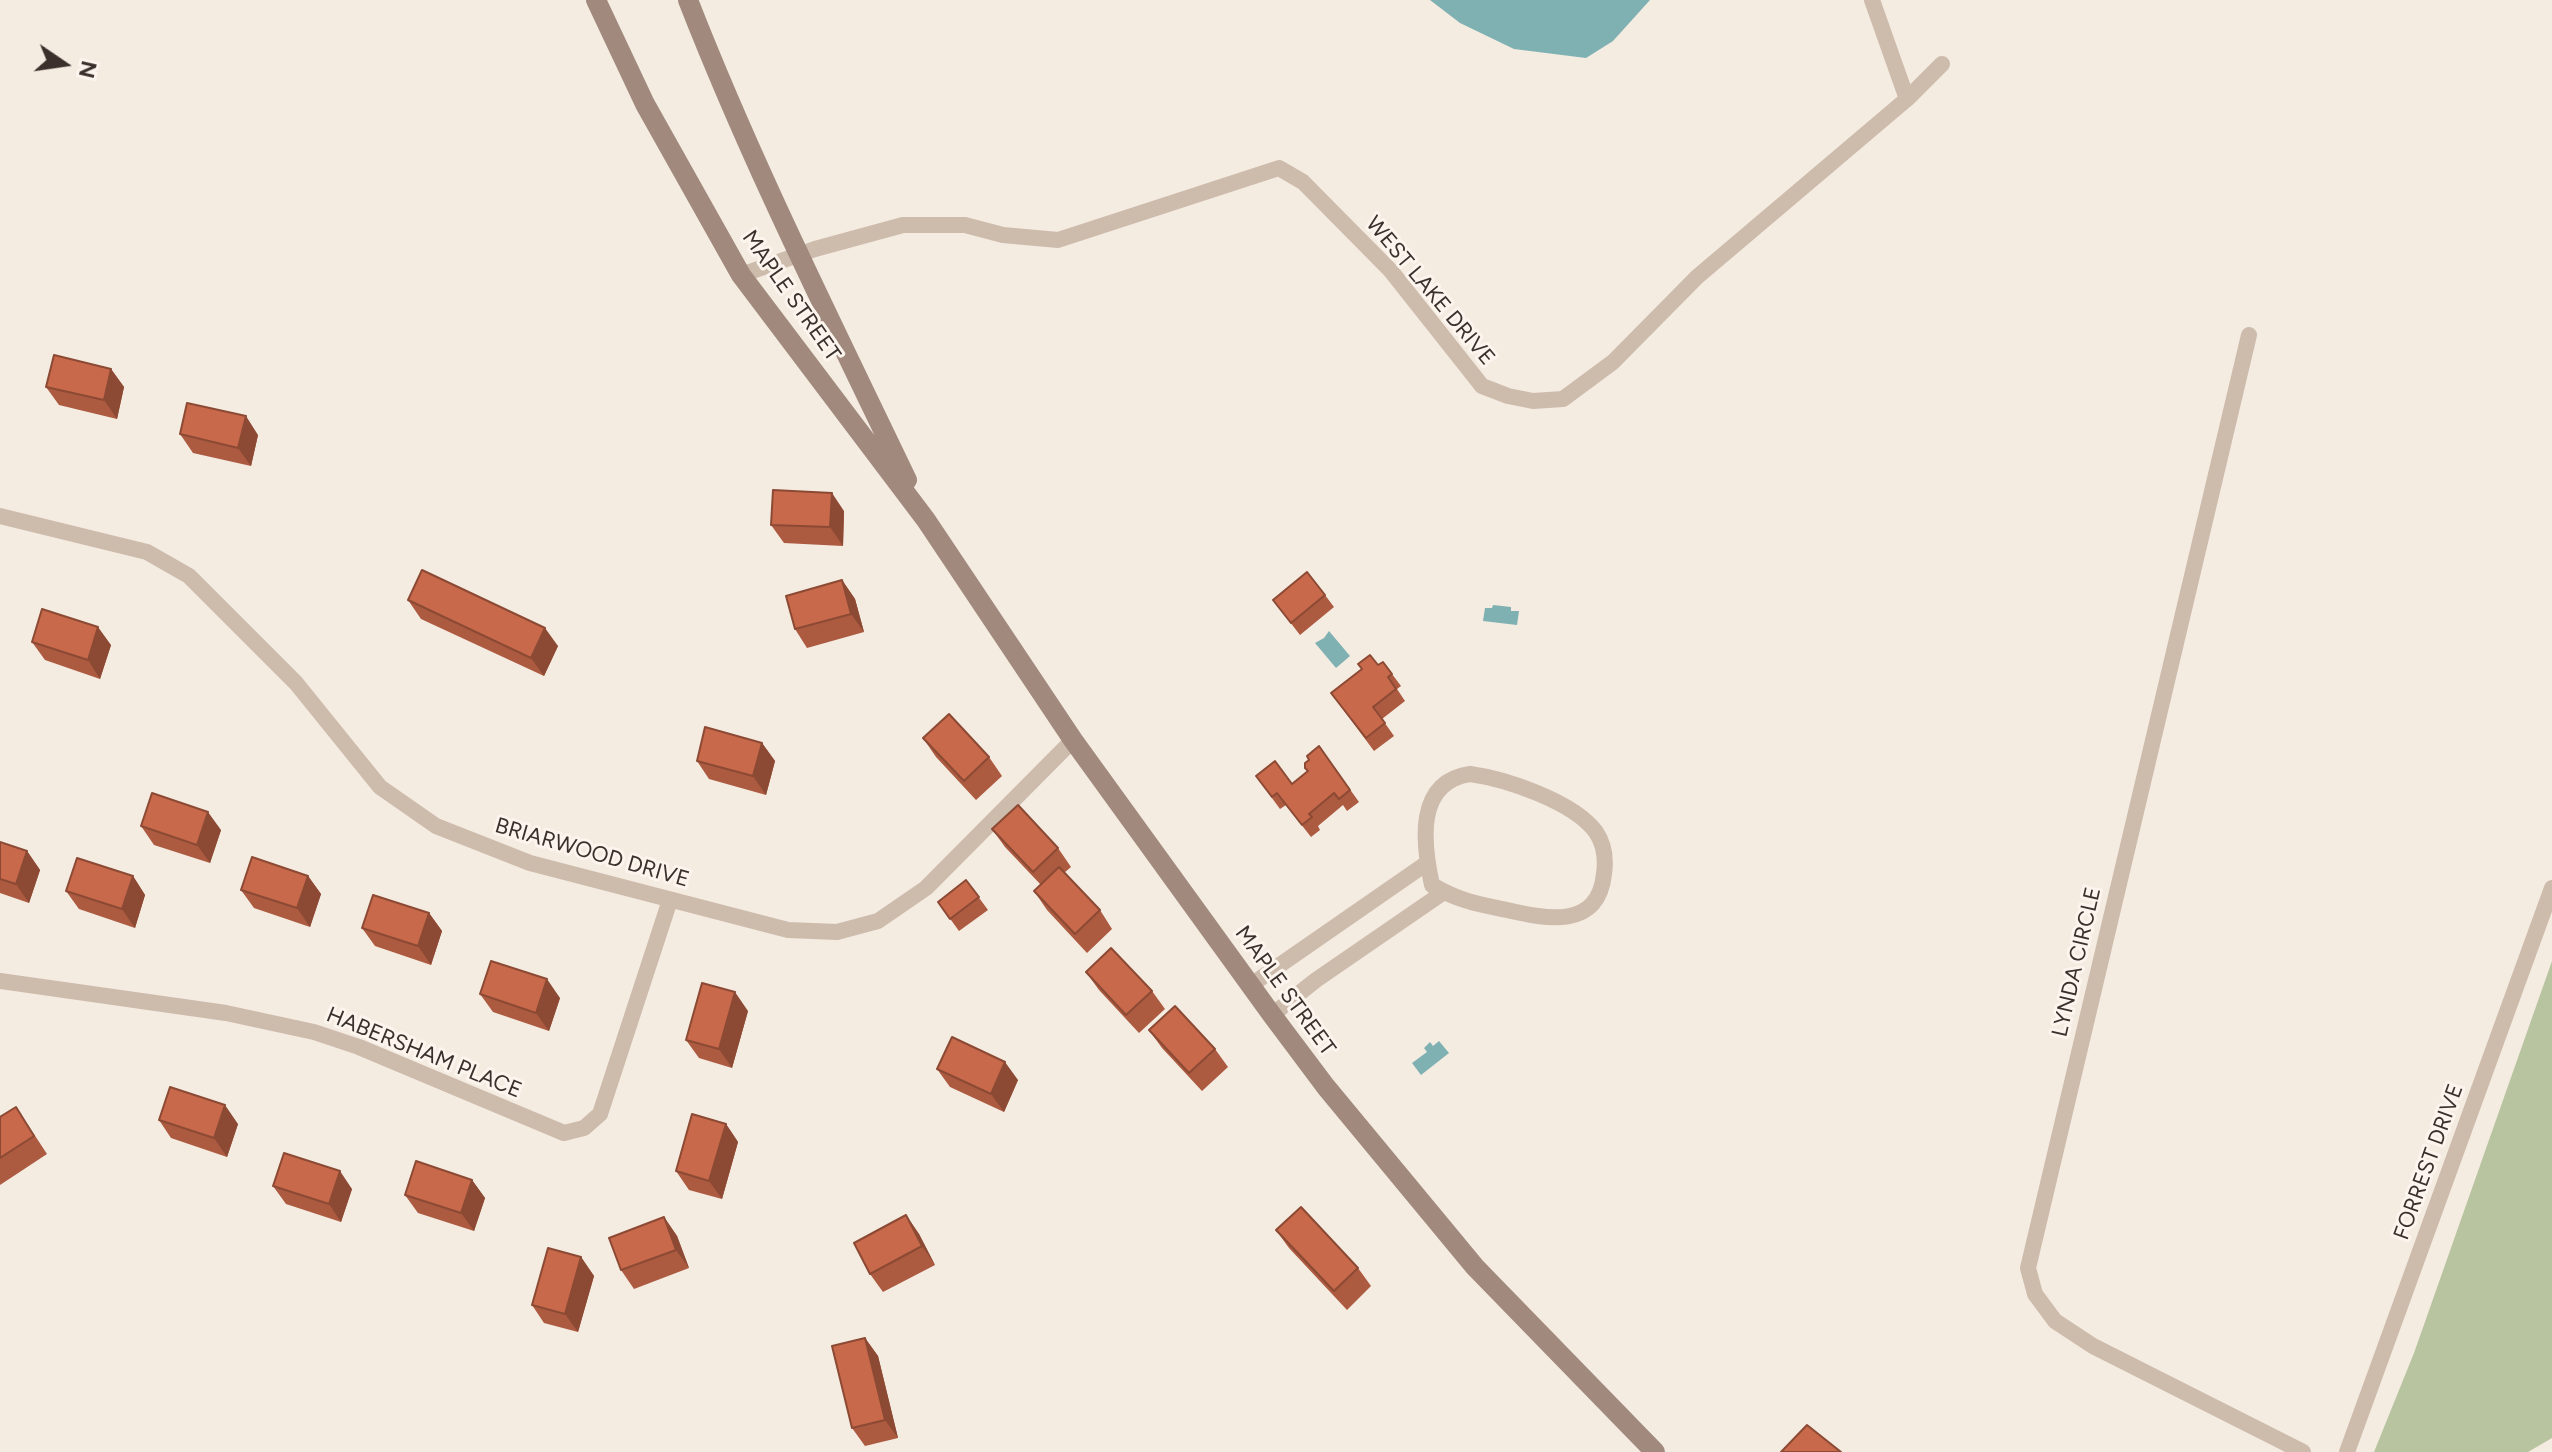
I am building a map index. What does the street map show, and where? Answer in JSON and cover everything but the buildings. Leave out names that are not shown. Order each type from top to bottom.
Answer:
[{"type":"main road","name":"MAPLE STREET","points":[[596,0],[645,104],[741,275],[926,520],[1073,740],[1272,1015],[1326,1087],[1475,1267],[1655,1452]]},
{"type":"main road","name":"MAPLE STREET","points":[[688,0],[746,141],[798,255],[926,520]]},
{"type":"street","points":[[1872,0],[1907,99],[1942,64]]},
{"type":"street","name":"WEST LAKE DRIVE","points":[[741,275],[903,225],[965,225],[1003,235],[1058,240],[1279,168],[1303,182],[1391,271],[1482,386],[1521,399],[1563,399],[1613,362],[1697,277],[1907,99]]},
{"type":"street","name":"LYNDA CIRCLE","points":[[2249,335],[2028,1268],[2035,1294],[2055,1321],[2093,1346],[2303,1452]]},
{"type":"street","name":"BRIARWOOD DRIVE","points":[[0,516],[147,552],[189,576],[296,683],[380,787],[436,826],[530,863],[788,930],[837,932],[878,921],[926,888],[1073,740]]},
{"type":"street","points":[[1457,776],[1488,776],[1573,810],[1597,834],[1603,848],[1605,868],[1599,894],[1580,913],[1564,918],[1533,916],[1455,899],[1444,892],[1432,885],[1427,863],[1427,815],[1436,790],[1457,776]]},
{"type":"street","points":[[1251,985],[1427,863]]},
{"type":"street","name":"FORREST DRIVE","points":[[2347,1452],[2552,888]]},
{"type":"street","points":[[1272,1015],[1316,980],[1444,892]]},
{"type":"street","name":"HABERSHAM PLACE","points":[[0,981],[226,1013],[314,1032],[359,1047],[564,1133],[584,1128],[600,1114],[670,900]]},
{"type":"green space","points":[[2552,961],[2552,1438],[2528,1452],[2374,1452],[2414,1353]]},
{"type":"water","points":[[1430,0],[1650,0],[1613,41],[1586,58],[1514,49],[1460,23]]},
{"type":"water","points":[[1493,605],[1519,611],[1517,625],[1483,621],[1485,608],[1492,608]]},
{"type":"water","points":[[1329,631],[1350,656],[1336,668],[1315,643]]},
{"type":"water","points":[[1439,1041],[1449,1053],[1421,1075],[1412,1063],[1427,1052],[1424,1048],[1430,1042],[1433,1046]]}]
